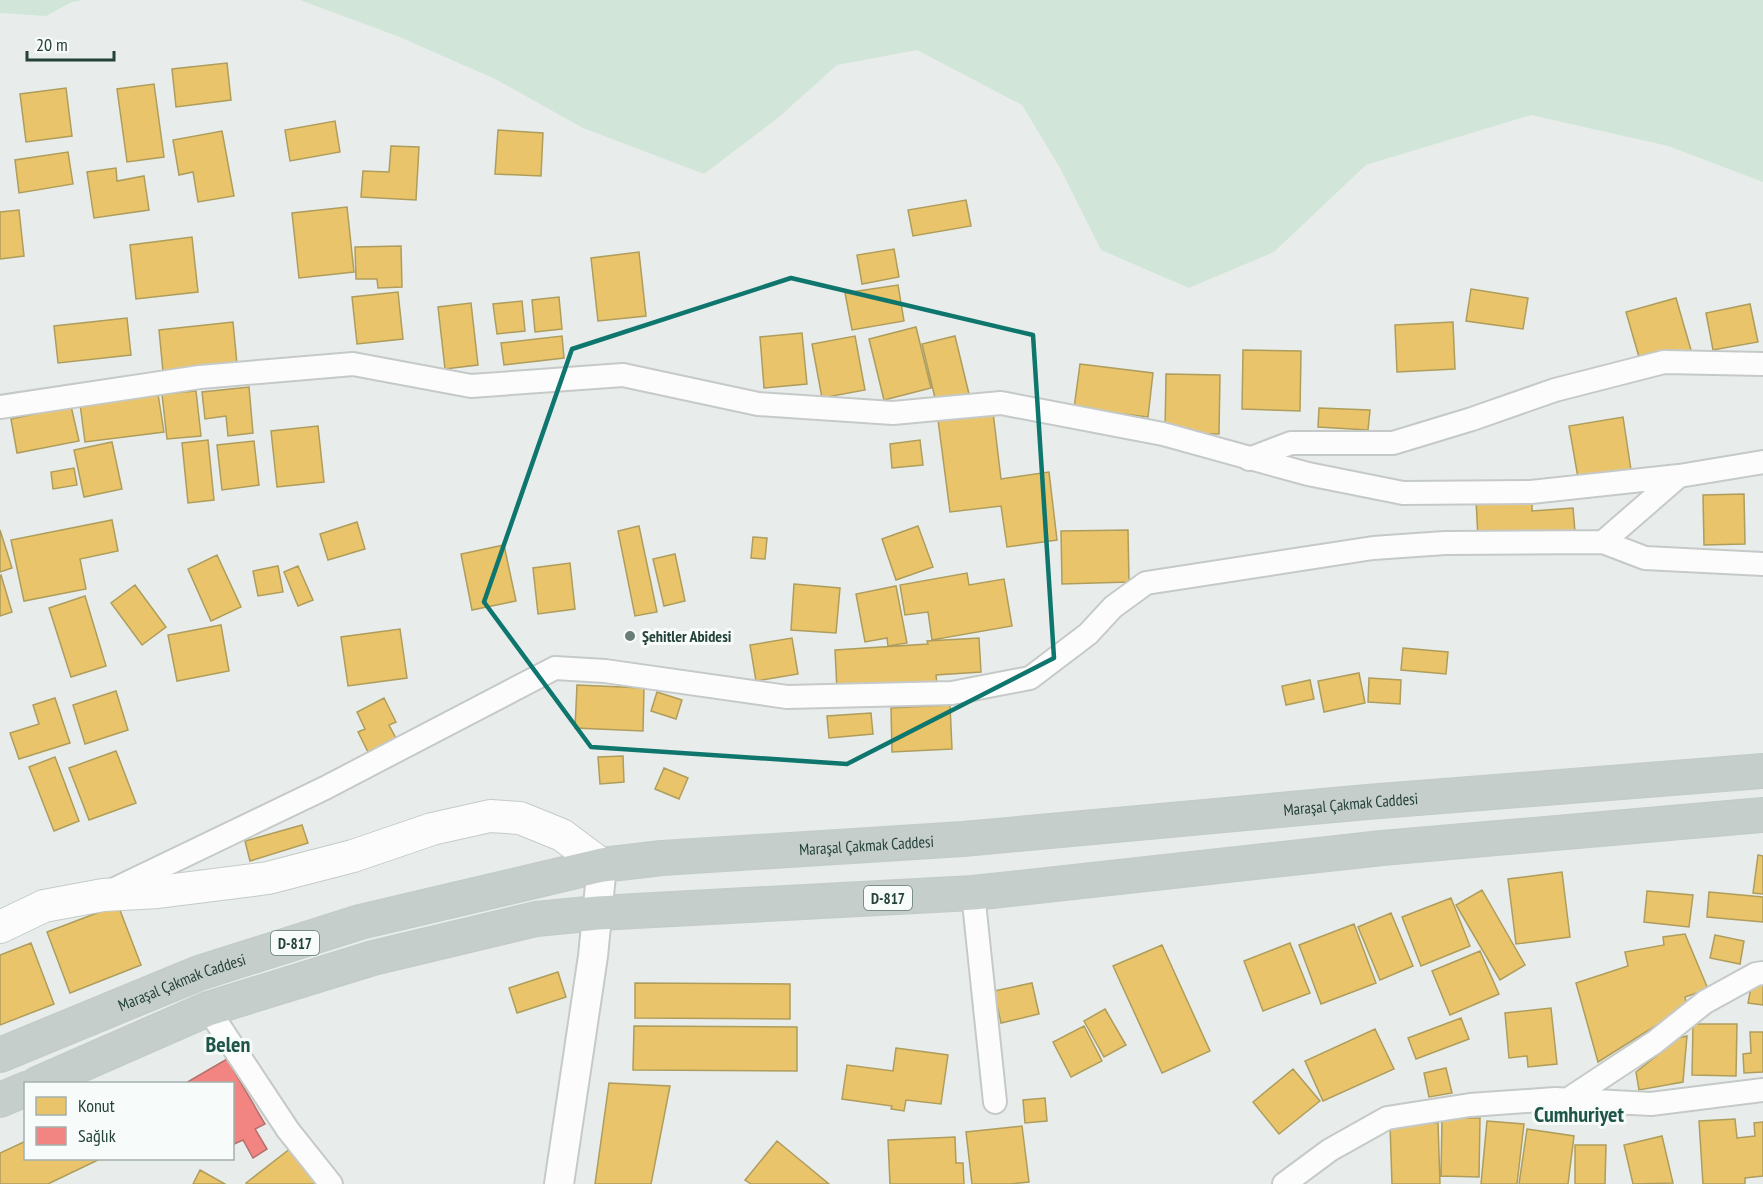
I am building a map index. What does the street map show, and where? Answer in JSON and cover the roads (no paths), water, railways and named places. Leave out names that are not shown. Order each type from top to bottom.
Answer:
[{"type":"highway","name":"Maraşal Çakmak Caddesi","points":[[0,1055],[210,969],[360,922],[602,865],[662,858],[963,839],[1367,802],[1763,771]]},
{"type":"highway","name":"D-817","points":[[40,1082],[208,1009],[373,958],[536,919],[598,913],[973,893],[1382,848],[1763,815]]},
{"type":"highway","points":[[0,1100],[24,1090]]},
{"type":"main road","points":[[0,927],[44,906],[103,895],[158,892],[268,878],[353,856],[432,828],[490,816],[520,818],[562,835],[602,865]]},
{"type":"street","points":[[1249,459],[1291,443],[1393,443],[1555,390],[1664,362],[1763,364]]},
{"type":"street","points":[[0,407],[200,377],[353,364],[471,387],[623,375],[758,404],[893,413],[1001,403],[1162,434],[1308,474],[1403,493],[1531,492],[1679,476],[1763,462]]},
{"type":"street","points":[[1603,542],[1679,476]]},
{"type":"street","points":[[103,895],[325,788],[555,668],[605,671],[787,697],[952,693],[1030,678],[1088,634],[1113,607],[1146,583],[1373,548],[1445,543],[1603,542],[1645,558],[1763,564]]},
{"type":"street","points":[[560,1184],[598,913],[602,865]]},
{"type":"street","points":[[973,893],[995,1102]]},
{"type":"street","points":[[1568,1100],[1655,1042],[1705,1002],[1756,974],[1763,973]]},
{"type":"street","points":[[208,1009],[288,1130],[331,1184]]},
{"type":"street","points":[[1284,1184],[1330,1150],[1387,1118],[1470,1105],[1568,1100],[1651,1104],[1763,1090]]},
{"type":"place","name":"Şehitler Abidesi","points":[[630,636]]},
{"type":"district","name":"Belen","points":[[228,1044]]},
{"type":"district","name":"Cumhuriyet","points":[[1579,1114]]}]
